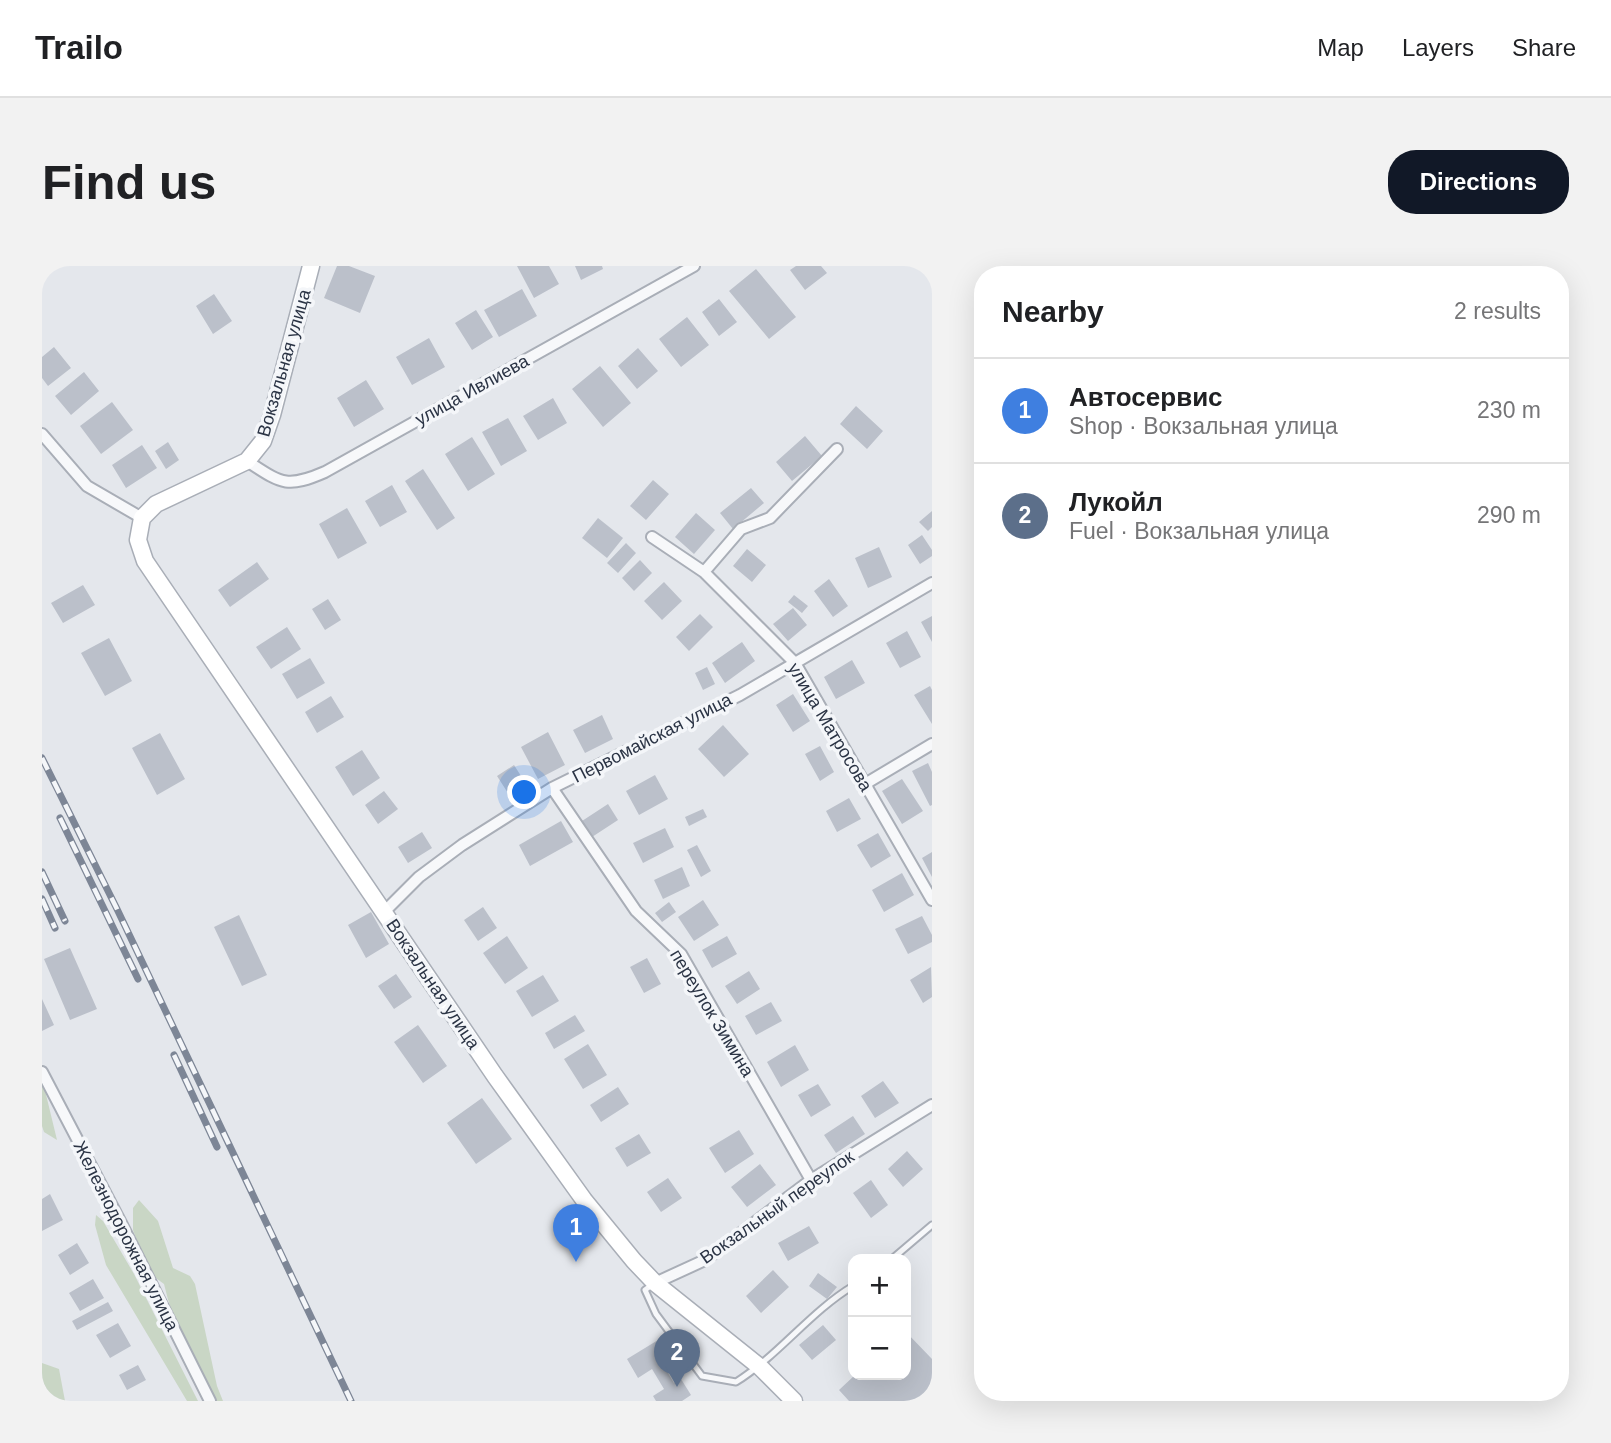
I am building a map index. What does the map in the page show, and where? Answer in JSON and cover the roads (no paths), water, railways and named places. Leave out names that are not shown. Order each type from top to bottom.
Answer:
[{"type":"street","name":"Вокзальная улица","points":[[247,461],[263,441],[272,415],[311,266]]},
{"type":"street","name":"улица Ивлиева","points":[[247,461],[279,481],[302,482],[325,472],[694,266]]},
{"type":"street","points":[[42,435],[87,486],[142,518],[156,504],[247,461]]},
{"type":"street","points":[[704,572],[741,530],[770,517],[837,449]]},
{"type":"street","name":"Вокзальная улица","points":[[142,518],[138,540],[145,561],[584,1200],[634,1261],[656,1283],[760,1367],[794,1401]]},
{"type":"street","name":"улица Матросова","points":[[652,537],[704,572],[795,663],[932,900]]},
{"type":"street","name":"Первомайская улица","points":[[384,912],[419,877],[462,845],[552,788],[740,695],[932,583]]},
{"type":"street","points":[[865,785],[932,744]]},
{"type":"street","name":"переулок Зимина","points":[[552,788],[636,911],[681,954],[811,1180]]},
{"type":"street","name":"Железнодорожная улица","points":[[42,1072],[209,1401]]},
{"type":"street","name":"Вокзальный переулок","points":[[656,1283],[705,1260],[811,1180],[932,1105]]},
{"type":"lane","points":[[898,1254],[932,1225]]},
{"type":"lane","points":[[656,1283],[645,1290],[656,1314],[702,1376],[736,1382],[760,1367],[848,1289]]},
{"type":"railway","points":[[42,758],[117,909],[351,1401]]},
{"type":"railway","points":[[60,818],[138,979]]},
{"type":"railway","points":[[42,872],[65,921]]},
{"type":"railway","points":[[42,899],[55,928]]},
{"type":"railway","points":[[174,1055],[217,1147]]},
{"type":"place","name":"Автосервис","points":[[576,1262]]},
{"type":"place","name":"Лукойл","points":[[677,1387]]}]
